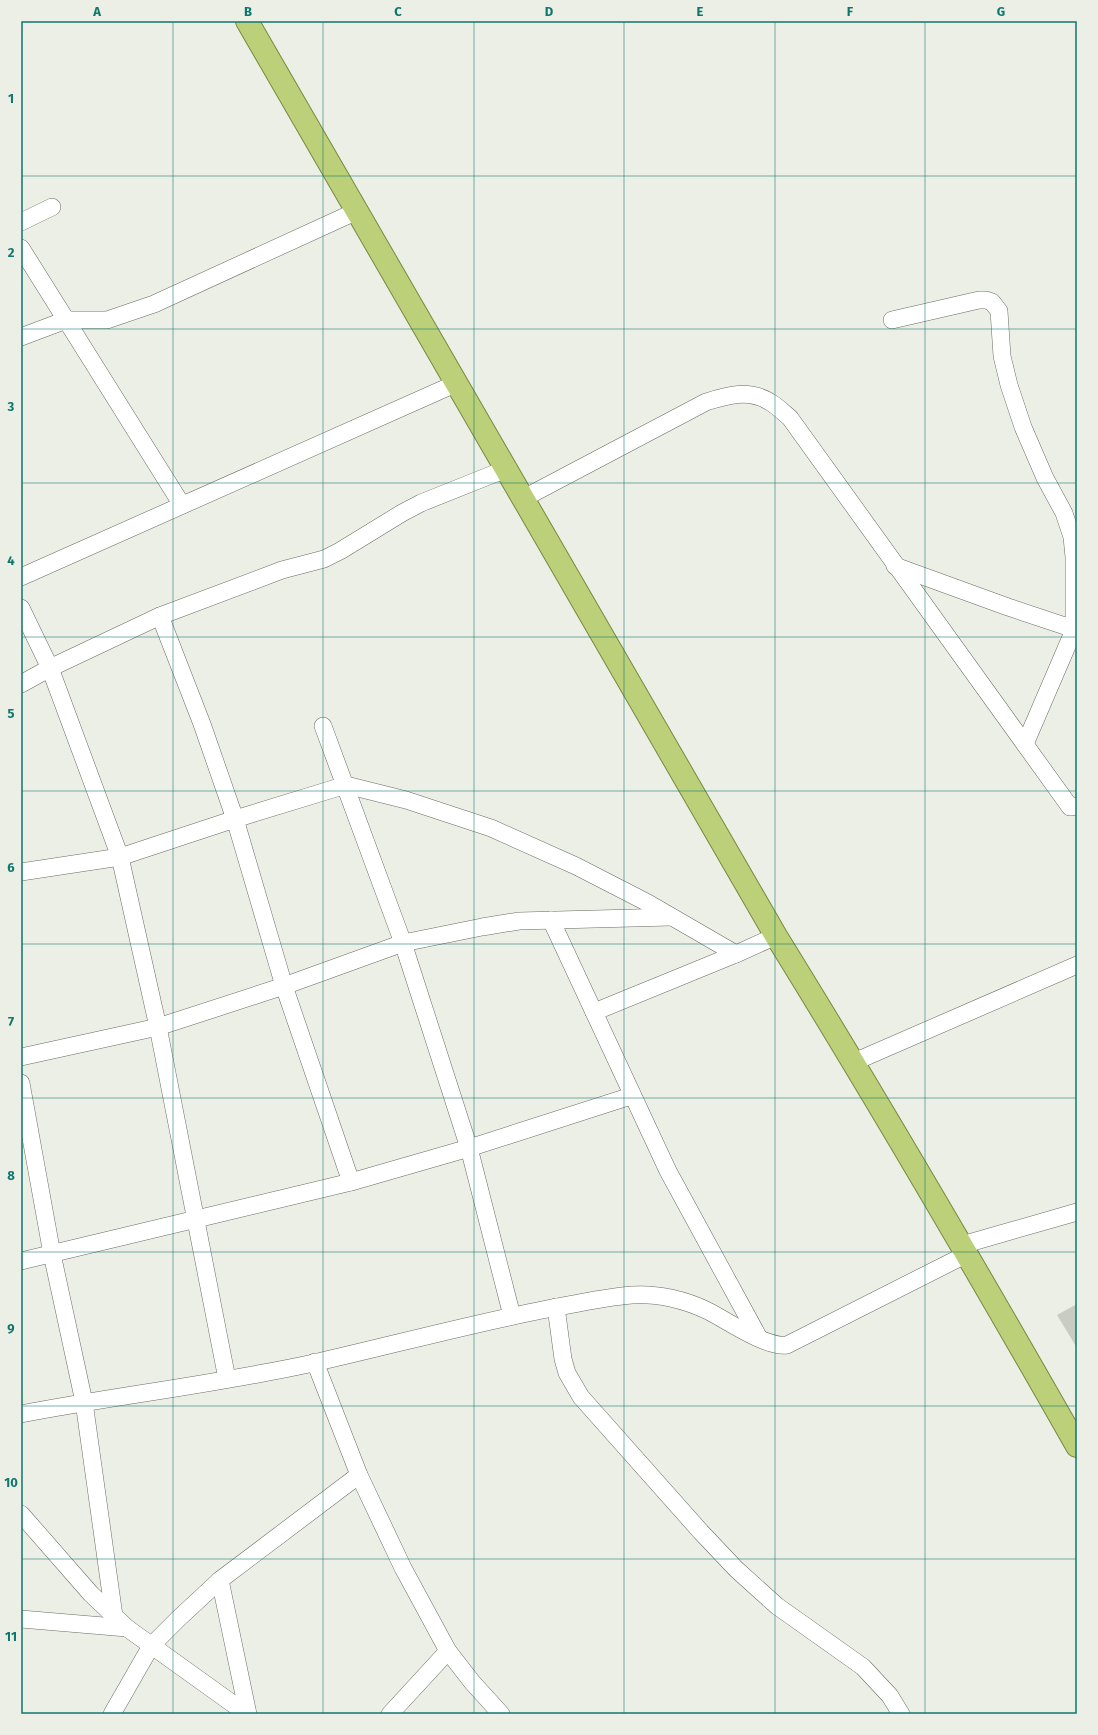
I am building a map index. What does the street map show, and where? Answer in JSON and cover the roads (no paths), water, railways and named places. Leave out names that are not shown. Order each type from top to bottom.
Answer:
[{"type":"highway","points":[[247,21],[776,936],[854,1062],[965,1250],[1077,1446]]},
{"type":"street","points":[[21,222],[52,207]]},
{"type":"street","points":[[21,336],[66,320],[107,320],[154,304],[357,211]]},
{"type":"street","points":[[21,248],[182,505]]},
{"type":"street","points":[[892,320],[979,300],[992,302],[999,311],[1002,356],[1009,385],[1023,427],[1045,478],[1064,513],[1072,537],[1076,630],[1025,744]]},
{"type":"street","points":[[21,577],[457,383]]},
{"type":"street","points":[[524,498],[706,402],[726,395],[749,394],[770,402],[790,418],[895,566],[1075,811]]},
{"type":"street","points":[[21,684],[50,668],[160,616],[282,570],[324,559],[421,503],[506,468]]},
{"type":"street","points":[[895,566],[1076,630]]},
{"type":"street","points":[[21,608],[50,668],[120,857],[158,1027],[227,1379]]},
{"type":"street","points":[[160,616],[202,724],[235,819],[284,986],[351,1182]]},
{"type":"street","points":[[324,726],[403,943],[469,1148],[512,1316]]},
{"type":"street","points":[[21,872],[120,857],[235,819],[346,786],[406,800],[491,828],[576,866],[672,916],[736,954]]},
{"type":"street","points":[[21,1057],[158,1027],[284,986],[403,943],[519,921],[672,916]]},
{"type":"street","points":[[551,920],[631,1096],[691,1216],[759,1338]]},
{"type":"street","points":[[594,1012],[776,936]]},
{"type":"street","points":[[854,1062],[1077,965]]},
{"type":"street","points":[[21,1083],[52,1254],[84,1402],[114,1616]]},
{"type":"street","points":[[21,1261],[351,1182],[469,1148],[631,1096]]},
{"type":"street","points":[[21,1414],[84,1402],[227,1379],[315,1362],[512,1316],[556,1307],[631,1295],[652,1295],[678,1300],[706,1310],[772,1345],[787,1345],[965,1250],[1077,1212]]},
{"type":"street","points":[[556,1307],[566,1373],[581,1397],[701,1532],[736,1569],[777,1606],[863,1667],[890,1696],[901,1714]]},
{"type":"street","points":[[315,1362],[359,1475],[403,1568],[448,1651],[472,1682],[501,1714]]},
{"type":"street","points":[[112,1714],[152,1646],[178,1619],[220,1580],[359,1475]]},
{"type":"street","points":[[21,1514],[91,1594],[127,1628],[247,1714]]},
{"type":"street","points":[[220,1580],[247,1714]]},
{"type":"street","points":[[21,1619],[127,1628]]},
{"type":"street","points":[[390,1714],[448,1651]]}]
